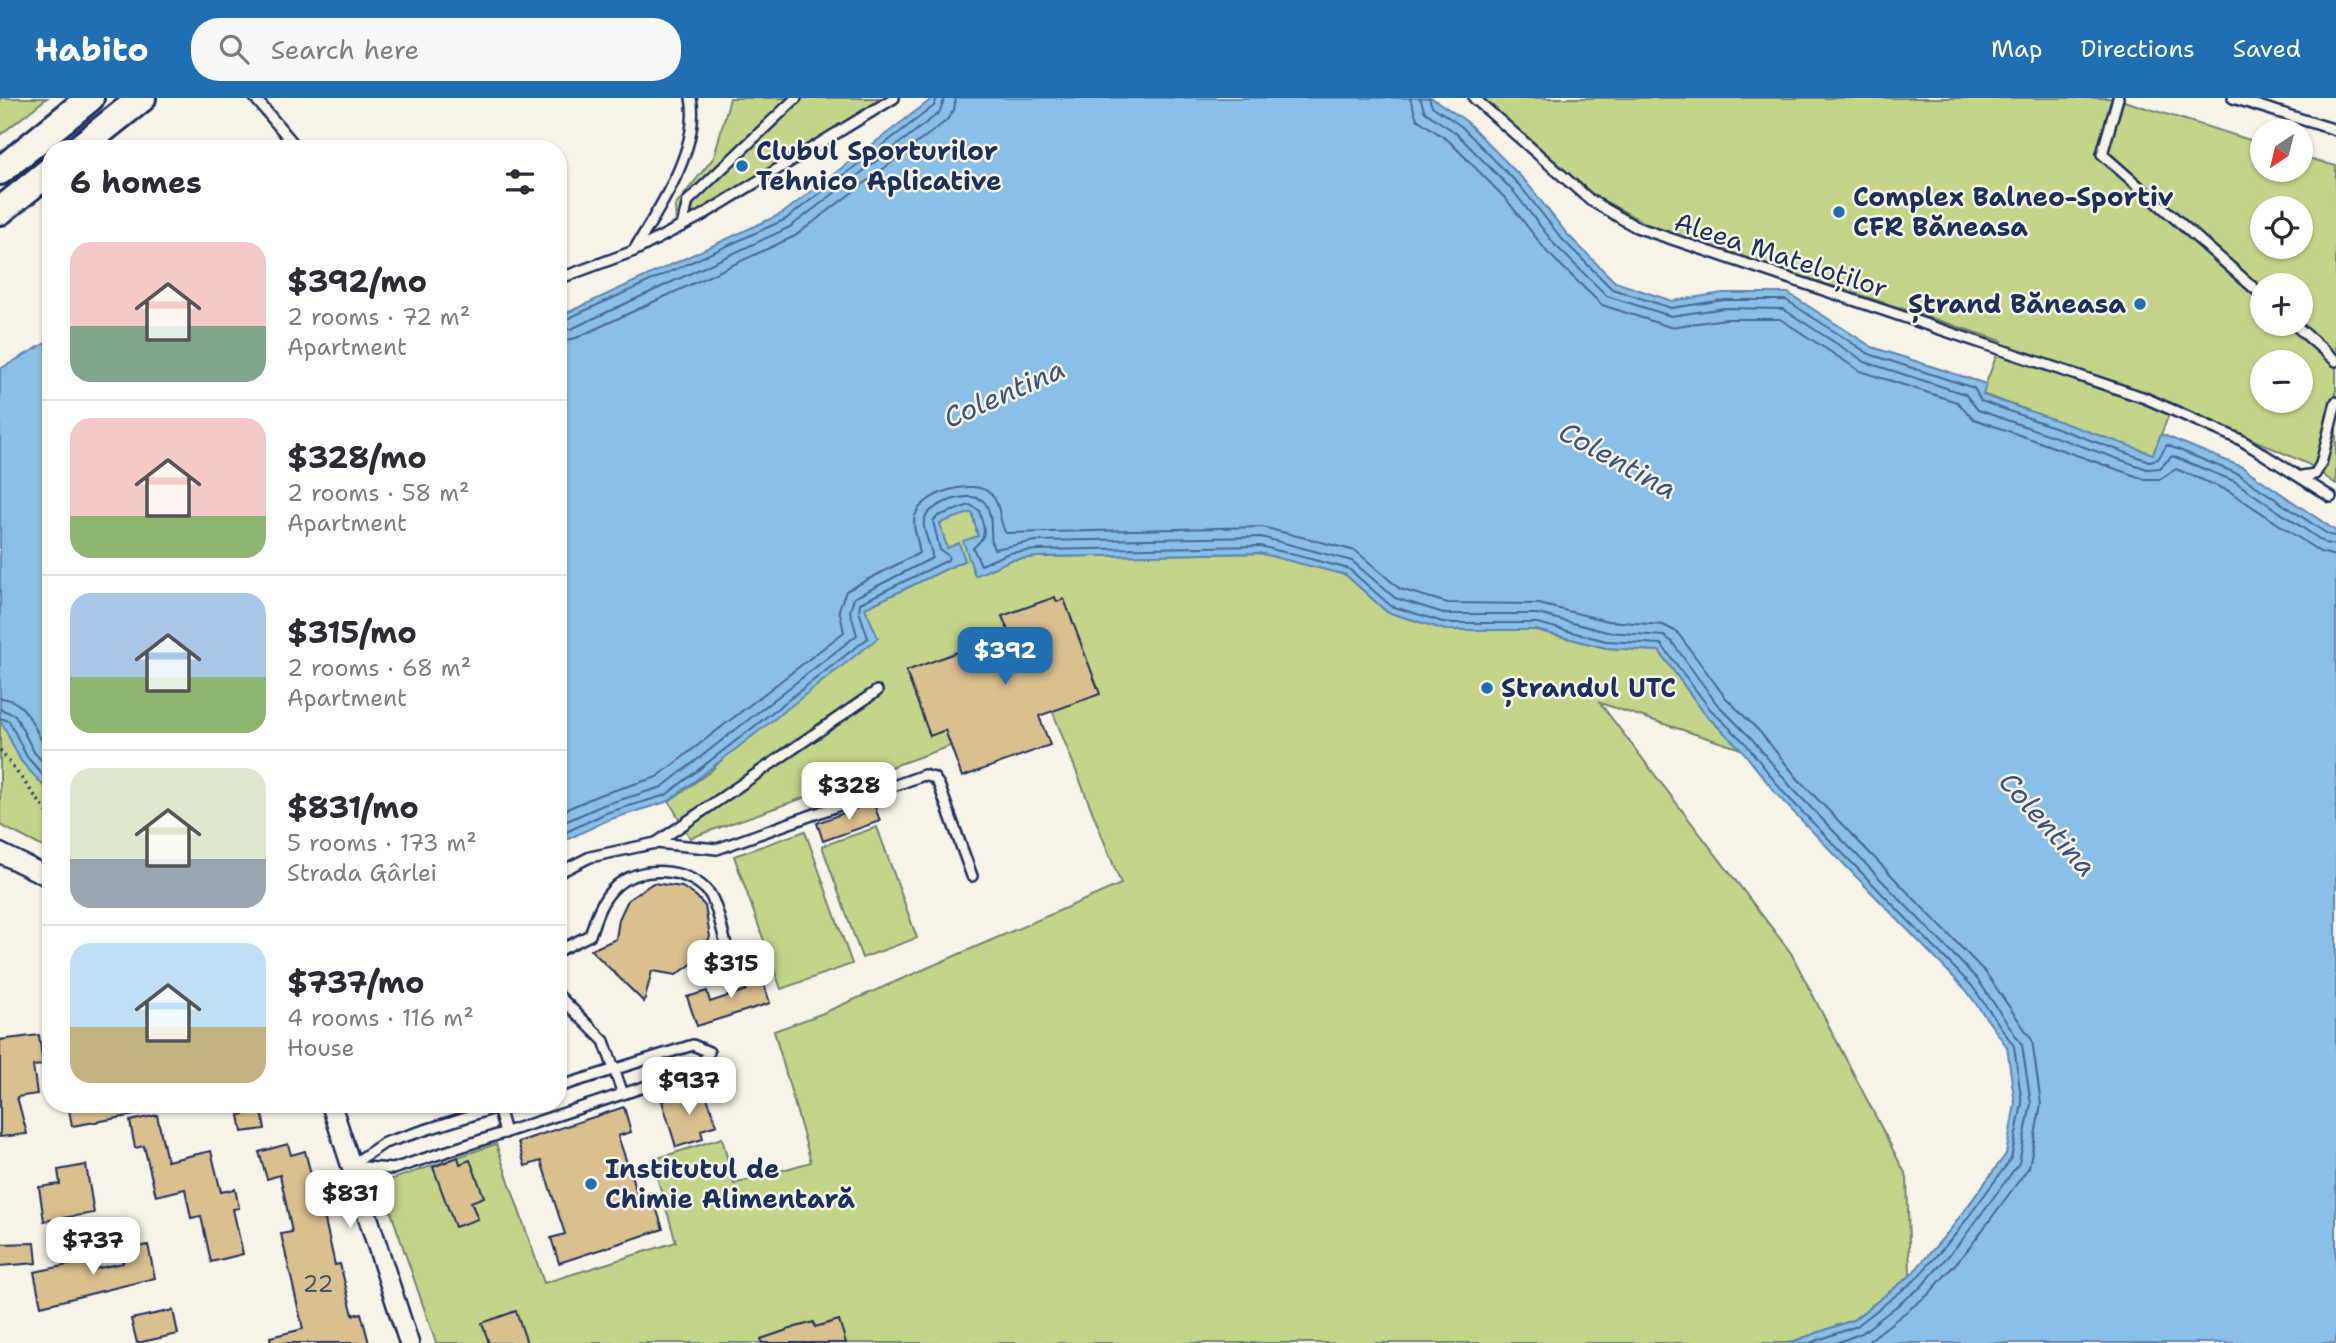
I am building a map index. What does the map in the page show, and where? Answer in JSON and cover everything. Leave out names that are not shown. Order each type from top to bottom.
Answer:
[{"type":"main road","points":[[0,171],[90,98]]},
{"type":"main road","points":[[89,140],[142,98]]},
{"type":"main road","points":[[0,211],[42,177]]},
{"type":"street","points":[[0,853],[42,874]]},
{"type":"street","points":[[334,1113],[409,1343]]},
{"type":"lane","points":[[255,98],[290,140]]},
{"type":"lane","points":[[634,251],[687,150],[694,120],[691,98]]},
{"type":"lane","points":[[682,226],[688,201],[796,98]]},
{"type":"lane","points":[[567,276],[634,251],[682,226],[894,98]]},
{"type":"lane","name":"Aleea Mateloților","points":[[1475,98],[1590,200],[1636,227],[2145,398],[2241,440],[2331,497]]},
{"type":"lane","points":[[2118,98],[2102,154],[2250,285]]},
{"type":"lane","points":[[2233,98],[2336,130]]},
{"type":"lane","points":[[2308,336],[2336,361]]},
{"type":"lane","points":[[2301,476],[2311,477],[2319,470],[2336,402]]},
{"type":"lane","points":[[656,843],[877,691]]},
{"type":"lane","points":[[567,868],[590,857],[656,843],[717,849],[924,775],[934,778],[939,785],[972,876]]},
{"type":"lane","points":[[567,946],[590,935],[602,902],[617,885],[644,873],[663,872],[681,875],[710,895],[729,956]]},
{"type":"lane","points":[[567,1004],[604,1041],[623,1094]]},
{"type":"lane","points":[[567,1084],[693,1045],[709,1052],[699,1069],[567,1113]]},
{"type":"lane","points":[[349,1166],[384,1143],[480,1113]]},
{"type":"lane","points":[[503,1113],[505,1133]]},
{"type":"lane","points":[[349,1166],[394,1169],[566,1113]]},
{"type":"path","points":[[0,750],[42,805]]},
{"type":"green space","points":[[0,98],[47,98],[0,135]]},
{"type":"green space","name":"Clubul Sporturilor Tehnico Aplicative","points":[[730,98],[885,98],[676,225],[675,206],[714,157]]},
{"type":"green space","points":[[1482,98],[2114,98],[2250,140],[2250,182],[2314,182],[2314,160],[2336,166],[2336,484],[2308,464],[2173,404],[2153,455],[1982,394],[2002,341],[1656,229],[1593,195]]},
{"type":"green space","points":[[972,511],[978,537],[964,541],[975,575],[1011,560],[1037,557],[1259,553],[1346,575],[1387,612],[1446,630],[1536,630],[1606,648],[1659,651],[1705,714],[1741,749],[1600,703],[1791,953],[1907,1177],[1910,1276],[1853,1320],[1789,1343],[436,1343],[381,1183],[496,1144],[544,1283],[676,1242],[652,1160],[722,1138],[734,1184],[811,1162],[774,1031],[821,1014],[1121,884],[1052,710],[690,838],[669,801],[711,771],[865,608],[965,560],[947,548],[939,523]]},
{"type":"green space","points":[[0,719],[21,761],[42,784],[42,846],[0,825]]},
{"type":"green space","points":[[877,827],[917,938],[862,958],[822,846]]},
{"type":"green space","points":[[805,831],[852,964],[781,989],[734,856]]},
{"type":"water","name":"Colentina","points":[[933,98],[1432,98],[1466,121],[1526,182],[1567,234],[1615,282],[1672,301],[1723,293],[1788,293],[1872,347],[1986,384],[1983,395],[2153,454],[2161,434],[2242,467],[2336,531],[2336,1343],[1789,1343],[1853,1320],[1910,1276],[1950,1230],[2006,1154],[2015,1104],[2007,1047],[1966,990],[1779,797],[1741,749],[1705,714],[1659,651],[1606,648],[1536,630],[1446,630],[1387,612],[1346,575],[1259,553],[1037,557],[1011,560],[975,576],[963,541],[978,536],[972,512],[940,523],[947,548],[959,543],[965,560],[865,608],[878,638],[669,801],[608,820],[567,840],[567,313],[783,213]]},
{"type":"water","points":[[42,345],[42,784],[21,761],[0,719],[0,369]]},
{"type":"building","points":[[1055,597],[1057,602],[1064,599],[1100,694],[1039,716],[1050,745],[962,777],[945,730],[930,736],[906,671],[1009,633],[1002,616]]},
{"type":"building","points":[[873,802],[880,821],[823,841],[817,823]]},
{"type":"building","points":[[653,883],[682,887],[696,896],[705,906],[710,937],[696,961],[676,975],[652,971],[644,1002],[591,950],[616,939],[619,919],[628,900]]},
{"type":"building","points":[[758,966],[770,1003],[697,1026],[687,997],[707,991],[710,1002],[746,990],[740,972]]},
{"type":"building","points":[[39,1035],[42,1065],[33,1066],[37,1094],[17,1097],[27,1134],[0,1137],[0,1040]]},
{"type":"building","points":[[704,1089],[717,1125],[701,1130],[703,1139],[676,1147],[662,1101]]},
{"type":"building","name":"Institutul de Chimie Alimentară","points":[[624,1107],[631,1132],[618,1136],[641,1205],[654,1201],[663,1229],[559,1263],[551,1238],[565,1234],[541,1161],[525,1166],[518,1142]]},
{"type":"building","points":[[70,1113],[147,1113],[72,1126]]},
{"type":"building","points":[[262,1113],[265,1129],[242,1132],[239,1115]]},
{"type":"building","points":[[157,1115],[167,1161],[211,1151],[221,1192],[235,1189],[239,1208],[233,1209],[243,1254],[211,1262],[201,1216],[191,1218],[185,1189],[156,1196],[144,1146],[135,1148],[130,1121]]},
{"type":"building","points":[[288,1144],[291,1155],[305,1151],[316,1194],[319,1193],[335,1265],[340,1264],[353,1315],[361,1313],[369,1343],[271,1343],[270,1337],[303,1329],[281,1234],[292,1232],[280,1175],[267,1179],[259,1152]]},
{"type":"building","points":[[458,1157],[460,1164],[470,1160],[484,1197],[471,1202],[478,1219],[455,1227],[433,1167]]},
{"type":"building","points":[[86,1165],[94,1213],[44,1221],[39,1187],[60,1184],[58,1170]]},
{"type":"building","points":[[35,1243],[37,1263],[0,1266],[0,1244]]},
{"type":"building","points":[[148,1245],[155,1278],[41,1306],[34,1272],[88,1261],[89,1270],[123,1263],[121,1251]]},
{"type":"building","points":[[173,1310],[178,1334],[137,1343],[131,1319]]},
{"type":"building","points":[[516,1311],[527,1343],[489,1343],[482,1323]]},
{"type":"building","points":[[839,1320],[846,1343],[762,1343],[761,1339],[796,1327],[814,1322],[815,1327]]},
{"type":"place","name":"Clubul Sporturilor Tehnico Aplicative","points":[[742,166]]},
{"type":"place","name":"Complex Balneo-Sportiv CFR Băneasa","points":[[1839,212]]},
{"type":"place","name":"Ștrand Băneasa","points":[[2140,304]]},
{"type":"place","name":"Ștrandul UTC","points":[[1487,688]]},
{"type":"place","name":"Institutul de Chimie Alimentară","points":[[591,1184]]}]
